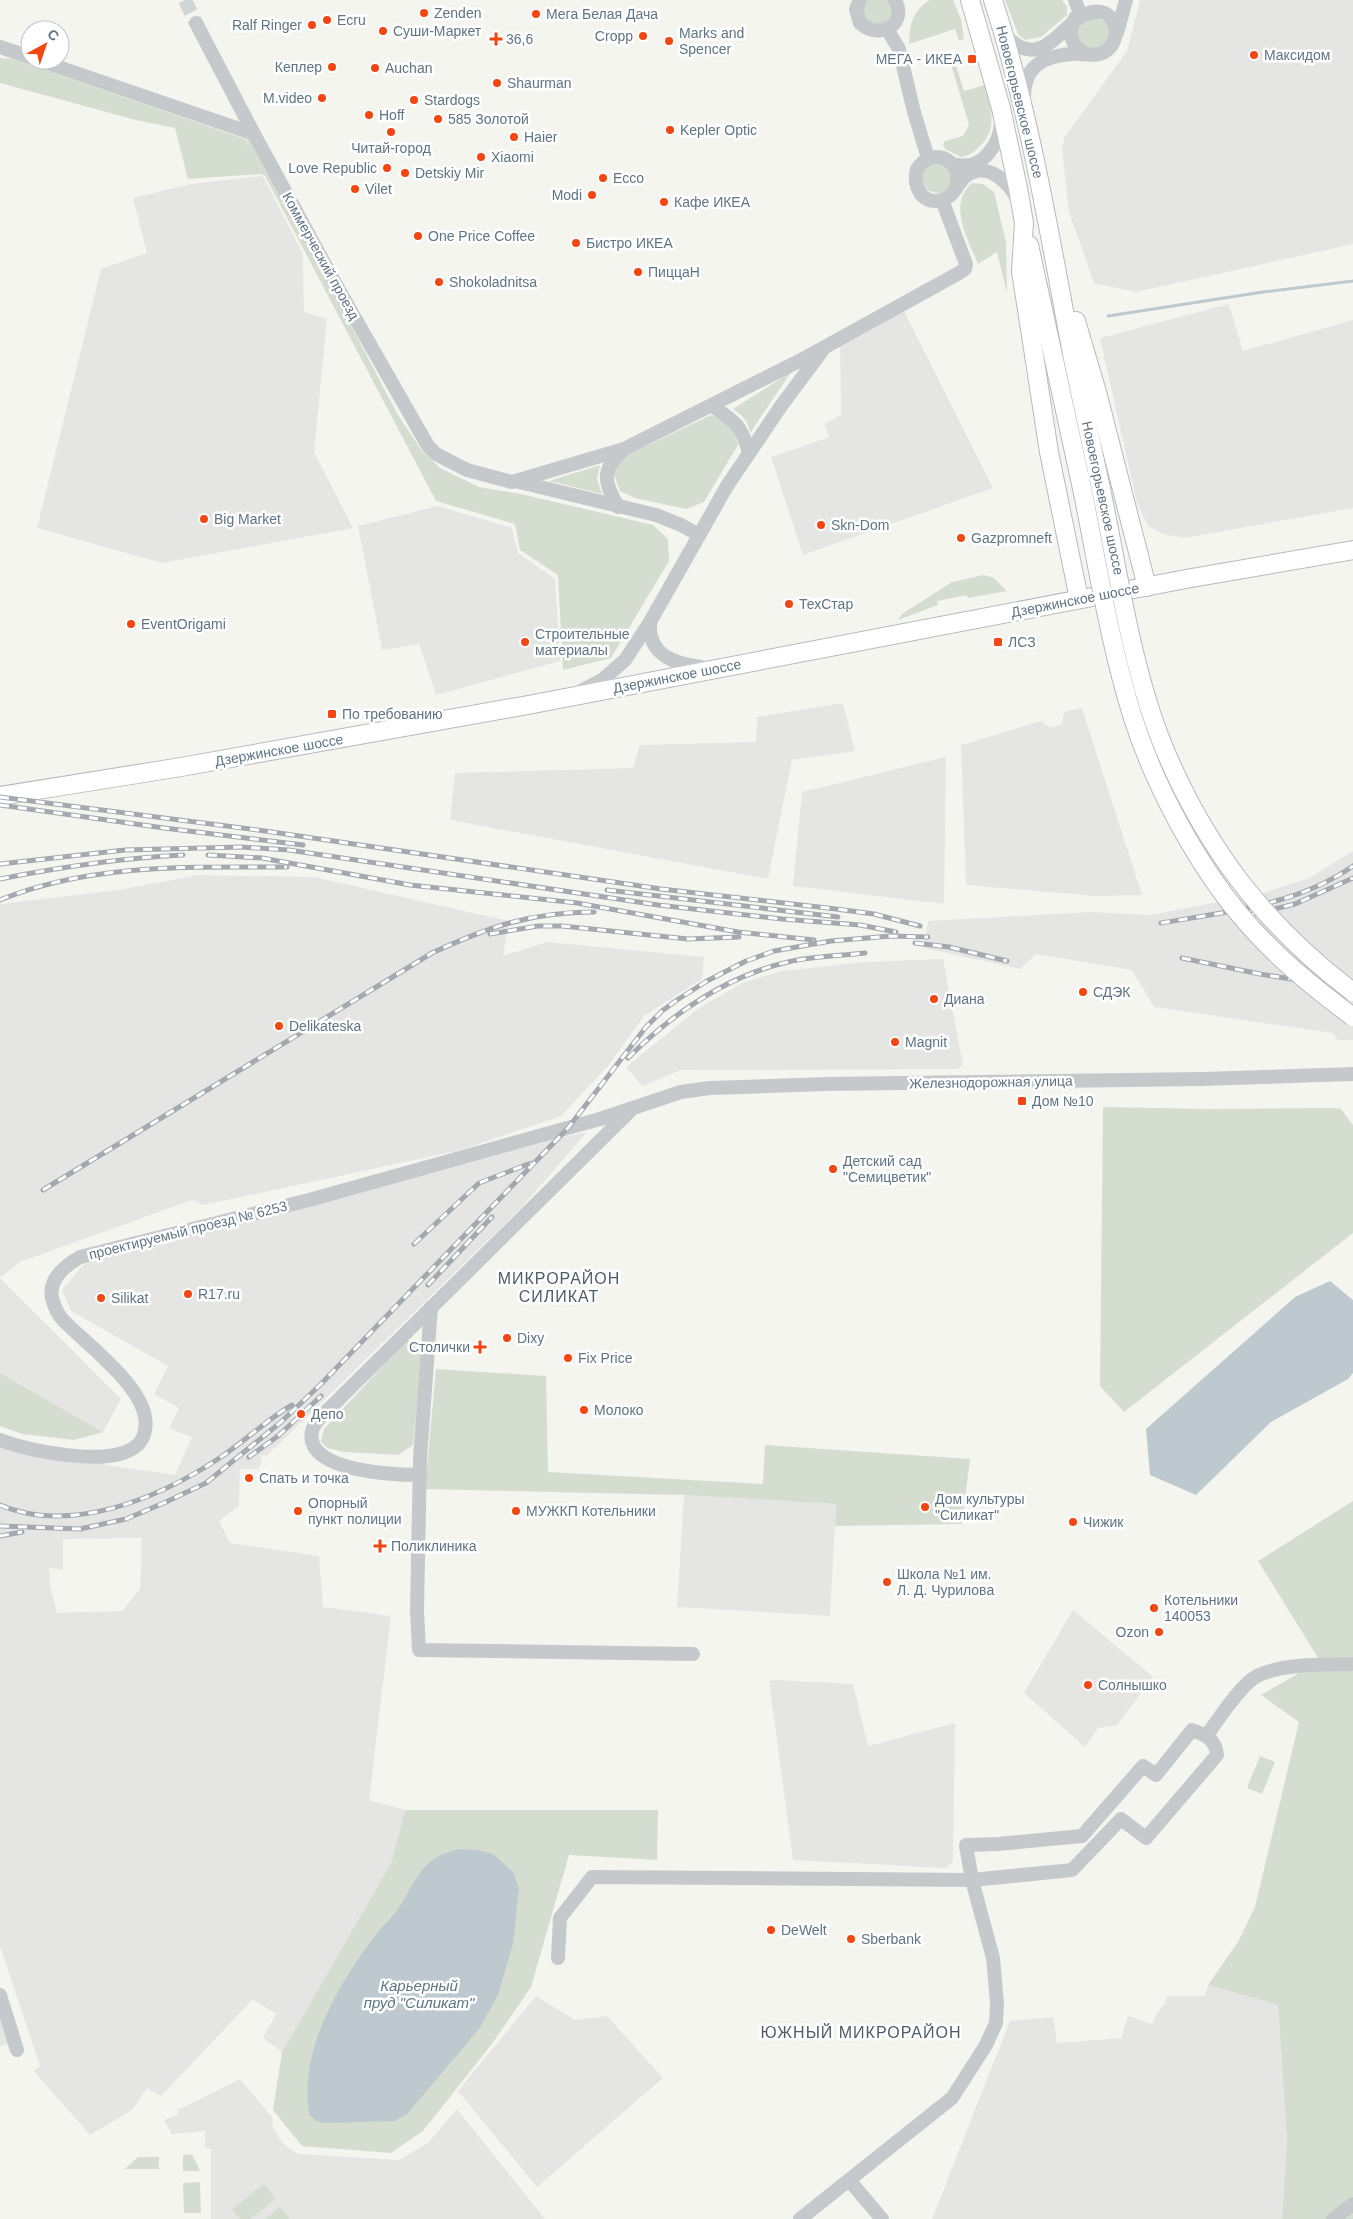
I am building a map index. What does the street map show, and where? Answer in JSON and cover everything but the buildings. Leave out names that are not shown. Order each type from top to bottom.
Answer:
[{"type":"main road","name":"Новоегорьевское шоссе","points":[[970,0],[1001,108],[1117,657],[1127,696],[1145,750],[1179,821],[1202,862],[1241,917],[1297,972],[1353,1017]]},
{"type":"main road","name":"Новоегорьевское шоссе","points":[[993,0],[1005,35],[1025,115],[1046,208],[1074,360],[1143,684],[1162,742],[1218,851],[1256,904],[1310,958],[1353,992]]},
{"type":"main road","points":[[1046,208],[1097,392],[1146,586]]},
{"type":"main road","points":[[1023,218],[1021,271],[1047,437],[1079,599]]},
{"type":"main road","points":[[1068,542],[1076,570],[1080,576],[1092,584],[1106,586],[1124,579],[1133,566],[1132,533]]},
{"type":"main road","name":"Дзержинское шоссе","points":[[0,796],[181,767],[564,698],[1146,586],[1353,550]]},
{"type":"street","points":[[860,0],[856,9],[860,23],[873,31],[887,29],[897,18],[898,1]]},
{"type":"street","points":[[1074,0],[1078,15],[1071,25],[1070,34],[1072,43],[1078,50],[1086,54]]},
{"type":"street","points":[[1098,10],[1119,0]]},
{"type":"street","points":[[1025,115],[1024,89],[1030,71],[1046,58],[1104,53],[1111,47],[1115,39],[1126,0]]},
{"type":"street","points":[[1005,35],[1017,46],[1033,49],[1052,39],[1078,15],[1092,9],[1107,14],[1113,20],[1116,30],[1115,39]]},
{"type":"street","name":"Коммерческий проезд","points":[[196,23],[339,290],[428,446],[436,454],[482,476],[518,482],[624,449],[824,348],[964,269],[966,264],[942,200]]},
{"type":"street","points":[[887,29],[899,49],[928,158]]},
{"type":"street","points":[[0,47],[20,54]]},
{"type":"street","points":[[67,70],[254,134]]},
{"type":"street","points":[[1001,108],[1000,137],[989,152],[972,165],[966,166],[936,156],[928,158],[917,169],[915,185],[924,197],[930,200],[942,200],[950,196],[962,179],[972,172],[986,171],[994,174],[1010,186],[1023,218]]},
{"type":"street","points":[[950,161],[958,174],[956,189]]},
{"type":"street","points":[[564,698],[602,680],[625,660],[650,622],[748,453],[824,348]]},
{"type":"street","points":[[712,406],[738,425],[744,435],[748,453]]},
{"type":"street","points":[[618,507],[607,484],[606,474],[612,460],[624,449]]},
{"type":"street","points":[[518,482],[656,515],[681,525],[699,536]]},
{"type":"street","points":[[650,622],[653,643],[665,657],[688,665],[713,669]]},
{"type":"street","name":"Железнодорожная улица","points":[[632,1109],[653,1100],[681,1092],[710,1088],[826,1084],[1193,1080],[1353,1074]]},
{"type":"street","points":[[420,1476],[385,1474],[352,1469],[336,1462],[316,1449],[312,1440],[312,1431],[317,1421],[632,1109]]},
{"type":"street","name":"проектируемый проезд № 6253","points":[[0,1440],[36,1449],[97,1457],[126,1452],[133,1449],[143,1438],[146,1419],[134,1393],[112,1365],[63,1320],[56,1311],[51,1296],[54,1283],[64,1268],[80,1257],[310,1200],[632,1109]]},
{"type":"street","points":[[431,1307],[423,1398],[420,1476],[417,1611],[419,1650],[693,1654]]},
{"type":"street","points":[[1207,1735],[1240,1692],[1256,1677],[1273,1671],[1293,1668],[1353,1664]]},
{"type":"street","points":[[558,1958],[560,1918],[592,1877],[972,1880],[1072,1870],[1121,1819],[1146,1838],[1217,1755],[1214,1742],[1207,1735],[1192,1730],[1156,1775],[1143,1766],[1082,1836],[966,1845],[972,1880],[993,1958],[997,2004],[996,2023],[986,2045],[952,2098],[800,2219]]},
{"type":"street","points":[[0,1994],[17,2050]]},
{"type":"street","points":[[850,2180],[882,2219]]},
{"type":"street","points":[[1333,2219],[1353,2204]]},
{"type":"shaded area","points":[[866,0],[889,0],[891,14],[889,20],[876,25],[866,20],[863,9]]},
{"type":"shaded area","points":[[930,0],[953,0],[961,19],[964,38],[962,40],[959,40],[955,29],[909,44],[913,19],[919,9]]},
{"type":"shaded area","points":[[1005,0],[1062,0],[1067,7],[1067,15],[1041,37],[1025,40],[1018,34]]},
{"type":"shaded area","points":[[1140,0],[1353,0],[1353,244],[1136,292],[1094,283],[1069,212],[1062,150],[1064,138],[1127,51]]},
{"type":"shaded area","points":[[1088,16],[1106,21],[1111,33],[1106,45],[1095,51],[1078,42],[1077,24]]},
{"type":"shaded area","points":[[952,53],[964,91],[985,85],[992,118],[989,134],[985,141],[972,153],[961,157],[945,149],[943,144],[945,141],[963,136],[969,125],[948,54]]},
{"type":"shaded area","points":[[0,58],[14,59],[20,61],[20,70],[46,70],[245,139],[249,148],[246,139],[254,141],[398,415],[422,451],[440,468],[479,487],[521,494],[653,525],[668,539],[669,561],[611,658],[563,670],[558,575],[520,550],[515,524],[436,501],[265,176],[261,174],[188,179],[175,128],[136,120],[0,83]]},
{"type":"shaded area","points":[[937,163],[948,167],[952,178],[948,189],[937,193],[926,189],[922,178],[926,167]]},
{"type":"shaded area","points":[[263,176],[303,254],[304,312],[327,319],[314,452],[353,528],[162,563],[37,528],[101,269],[147,253],[133,198],[191,184]]},
{"type":"shaded area","points":[[972,183],[983,184],[994,192],[1006,242],[1007,293],[997,252],[978,264],[965,233],[960,212],[961,201]]},
{"type":"shaded area","points":[[1229,304],[1243,351],[1353,320],[1353,508],[1184,538],[1163,534],[1148,526],[1137,503],[1100,338]]},
{"type":"shaded area","points":[[904,311],[993,488],[803,555],[771,457],[829,437],[824,424],[841,415],[840,347]]},
{"type":"shaded area","points":[[791,372],[750,433],[744,419],[733,409]]},
{"type":"shaded area","points":[[711,415],[729,426],[738,445],[704,502],[686,509],[635,498],[620,491],[614,475],[621,458]]},
{"type":"shaded area","points":[[600,465],[597,479],[602,494],[549,481]]},
{"type":"shaded area","points":[[438,506],[512,528],[518,553],[555,579],[560,661],[436,695],[419,644],[382,650],[358,526]]},
{"type":"shaded area","points":[[984,575],[994,578],[1007,591],[968,598],[967,595],[937,601],[938,605],[898,620],[902,614],[952,582]]},
{"type":"shaded area","points":[[843,703],[855,751],[792,760],[768,879],[450,820],[455,773],[633,768],[640,745],[756,742],[757,717]]},
{"type":"shaded area","points":[[1082,708],[1142,895],[1095,896],[966,885],[961,745],[1041,721],[1050,728],[1062,724],[1064,712]]},
{"type":"shaded area","points":[[946,757],[944,904],[793,886],[802,792]]},
{"type":"shaded area","points":[[1353,851],[1353,1040],[1338,1040],[1333,1033],[1154,1007],[1132,970],[1036,954],[1020,969],[924,948],[928,921],[1091,912],[1149,915],[1260,894],[1309,878]]},
{"type":"shaded area","points":[[198,875],[314,877],[509,921],[503,956],[547,942],[704,957],[702,979],[644,1016],[608,1066],[561,1116],[461,1150],[203,1205],[192,1200],[20,1262],[0,1278],[0,904],[118,890]]},
{"type":"shaded area","points":[[943,959],[963,1065],[957,1069],[681,1070],[642,1086],[626,1067],[699,1008],[742,983],[781,971],[865,962]]},
{"type":"shaded area","points":[[1103,1107],[1208,1109],[1332,1108],[1341,1109],[1353,1125],[1353,1233],[1124,1412],[1100,1386]]},
{"type":"shaded area","points":[[587,1132],[522,1207],[282,1441],[266,1456],[261,1455],[261,1463],[258,1469],[240,1469],[239,1506],[219,1521],[230,1543],[319,1556],[323,1607],[391,1616],[369,1800],[405,1810],[391,1863],[282,2052],[263,2038],[276,2014],[253,1999],[161,2096],[147,2088],[132,2110],[90,2135],[34,2071],[40,2066],[0,1946],[0,1447],[11,1451],[175,1475],[192,1437],[169,1428],[179,1408],[154,1394],[168,1366],[71,1311],[62,1290],[85,1263],[521,1146]],"holes":[[[142,1538],[140,1589],[122,1611],[57,1613],[50,1585],[49,1568],[63,1570],[63,1539]]]},
{"type":"shaded area","points":[[0,1278],[121,1399],[103,1432],[0,1373]]},
{"type":"shaded area","points":[[406,1341],[412,1341],[423,1346],[413,1445],[398,1455],[344,1452],[327,1448],[321,1441],[324,1429]]},
{"type":"shaded area","points":[[436,1369],[546,1376],[548,1472],[763,1484],[765,1445],[970,1459],[962,1524],[835,1526],[836,1504],[684,1495],[425,1489]]},
{"type":"shaded area","points":[[0,1373],[103,1432],[74,1440],[22,1434],[0,1426]]},
{"type":"shaded area","points":[[684,1495],[836,1504],[830,1616],[677,1607]]},
{"type":"shaded area","points":[[1353,1501],[1353,2219],[1282,2219],[1287,2141],[1278,2005],[1208,1985],[1238,1942],[1255,1907],[1299,1722],[1261,1695],[1320,1661],[1258,1561]]},
{"type":"shaded area","name":"Солнышко","points":[[1073,1610],[1153,1677],[1117,1725],[1098,1728],[1085,1747],[1024,1693]]},
{"type":"shaded area","points":[[769,1681],[853,1684],[868,1746],[955,1723],[953,1861],[946,1868],[793,1860]]},
{"type":"shaded area","points":[[1260,1756],[1275,1762],[1262,1794],[1247,1788]]},
{"type":"shaded area","points":[[405,1810],[658,1810],[657,1860],[569,1855],[531,1987],[494,2041],[423,2131],[391,2153],[302,2146],[273,2110],[282,2052],[391,1863]]},
{"type":"shaded area","points":[[1208,1985],[1278,2005],[1287,2141],[1282,2219],[932,2219],[1010,2021],[1053,2017],[1057,2043],[1121,2038],[1128,2016],[1152,2024],[1158,2011],[1164,2005],[1167,1996],[1205,1996]]},
{"type":"shaded area","points":[[536,1996],[575,2020],[607,2016],[663,2078],[537,2187],[458,2091]]},
{"type":"shaded area","points":[[0,2018],[9,2045],[0,2046]]},
{"type":"shaded area","points":[[240,2079],[272,2117],[273,2128],[281,2141],[288,2148],[299,2154],[399,2160],[429,2142],[457,2109],[545,2219],[211,2219],[211,2149],[205,2148],[205,2131],[172,2134],[164,2120],[177,2115],[178,2110]]},
{"type":"shaded area","points":[[192,2154],[200,2171],[183,2171],[183,2155]]},
{"type":"shaded area","points":[[138,2157],[159,2157],[159,2169],[125,2169]]},
{"type":"shaded area","points":[[200,2182],[201,2213],[184,2213],[183,2183]]},
{"type":"shaded area","points":[[264,2184],[276,2199],[250,2219],[240,2219],[232,2209]]},
{"type":"shaded area","points":[[280,2207],[290,2219],[265,2219]]},
{"type":"water","points":[[1330,1281],[1353,1300],[1353,1373],[1348,1379],[1271,1422],[1196,1495],[1150,1475],[1146,1429],[1295,1297]]},
{"type":"water","name":"Карьерный пруд \"Силикат\"","points":[[458,1849],[477,1850],[493,1854],[513,1872],[519,1888],[513,1944],[498,1995],[479,2029],[408,2113],[395,2121],[325,2123],[316,2121],[309,2114],[307,2090],[310,2065],[316,2041],[336,1994],[363,1952],[396,1912],[424,1869],[439,1856]]},
{"type":"waterway","points":[[1108,316],[1263,292],[1353,281]]},
{"type":"tunnel","points":[[185,0],[196,23]]},
{"type":"railway","points":[[0,797],[265,831],[661,889],[874,914],[920,926]]},
{"type":"railway","points":[[0,805],[303,845]]},
{"type":"railway","points":[[0,864],[125,850],[241,847],[289,850],[658,905],[782,919],[860,925],[896,932]]},
{"type":"railway","points":[[0,879],[91,864],[183,855]]},
{"type":"railway","points":[[208,855],[262,858],[410,885],[577,903],[738,932],[814,940]]},
{"type":"railway","points":[[1161,923],[1261,905],[1285,898],[1309,890],[1353,866]]},
{"type":"railway","points":[[0,900],[35,888],[105,873],[178,868],[287,867]]},
{"type":"railway","points":[[1249,915],[1295,904],[1353,878]]},
{"type":"railway","points":[[607,890],[838,917]]},
{"type":"railway","points":[[43,1190],[432,953],[472,936],[510,923],[550,915],[594,912]]},
{"type":"railway","points":[[490,934],[538,926],[562,926],[688,939],[739,937]]},
{"type":"railway","points":[[0,1526],[80,1529],[126,1519],[206,1483],[281,1422],[321,1384],[568,1128],[646,1027],[662,1011],[677,1000],[707,981],[746,961],[774,951],[831,941],[891,936],[928,937]]},
{"type":"railway","points":[[915,943],[949,947],[1007,961]]},
{"type":"railway","points":[[628,1058],[663,1026],[682,1012],[722,987],[743,977],[765,968],[797,960],[865,953]]},
{"type":"railway","points":[[1182,958],[1260,974],[1353,989]]},
{"type":"railway","points":[[414,1244],[479,1183],[531,1163]]},
{"type":"railway","points":[[428,1285],[492,1217]]},
{"type":"railway","points":[[249,1457],[278,1436],[321,1396]]},
{"type":"railway","points":[[0,1505],[27,1513],[56,1516],[85,1514],[114,1508],[142,1499],[169,1487],[218,1459],[292,1405]]},
{"type":"railway","points":[[0,1536],[22,1532]]},
{"type":"place","name":"Zenden","points":[[424,13]]},
{"type":"place","name":"Мега Белая Дача","points":[[536,14]]},
{"type":"place","name":"Ecru","points":[[327,20]]},
{"type":"place","name":"Ralf Ringer","points":[[312,25]]},
{"type":"place","name":"Суши-Маркет","points":[[383,31]]},
{"type":"place","name":"Cropp","points":[[643,36]]},
{"type":"place","name":"36,6","points":[[496,39]]},
{"type":"place","name":"Marks and Spencer","points":[[669,41]]},
{"type":"place","name":"Максидом","points":[[1254,55]]},
{"type":"place","name":"МЕГА - ИКЕА","points":[[972,59]]},
{"type":"place","name":"Кеплер","points":[[332,67]]},
{"type":"place","name":"Auchan","points":[[375,68]]},
{"type":"place","name":"Shaurman","points":[[497,83]]},
{"type":"place","name":"M.video","points":[[322,98]]},
{"type":"place","name":"Stardogs","points":[[414,100]]},
{"type":"place","name":"Hoff","points":[[369,115]]},
{"type":"place","name":"585 Золотой","points":[[438,119]]},
{"type":"place","name":"Kepler Optic","points":[[670,130]]},
{"type":"place","name":"Читай-город","points":[[391,132]]},
{"type":"place","name":"Haier","points":[[514,137]]},
{"type":"place","name":"Xiaomi","points":[[481,157]]},
{"type":"place","name":"Love Republic","points":[[387,168]]},
{"type":"place","name":"Detskiy Mir","points":[[405,173]]},
{"type":"place","name":"Ecco","points":[[603,178]]},
{"type":"place","name":"Vilet","points":[[355,189]]},
{"type":"place","name":"Modi","points":[[592,195]]},
{"type":"place","name":"Кафе ИКЕА","points":[[664,202]]},
{"type":"place","name":"One Price Coffee","points":[[418,236]]},
{"type":"place","name":"Бистро ИКЕА","points":[[576,243]]},
{"type":"place","name":"ПиццаН","points":[[638,272]]},
{"type":"place","name":"Shokoladnitsa","points":[[439,282]]},
{"type":"place","name":"Big Market","points":[[204,519]]},
{"type":"place","name":"Skn-Dom","points":[[821,525]]},
{"type":"place","name":"Gazpromneft","points":[[961,538]]},
{"type":"place","name":"ТехСтар","points":[[789,604]]},
{"type":"place","name":"EventOrigami","points":[[131,624]]},
{"type":"place","name":"Строительные материалы","points":[[525,642]]},
{"type":"place","name":"ЛСЗ","points":[[998,642]]},
{"type":"place","name":"По требованию","points":[[332,714]]},
{"type":"place","name":"СДЭК","points":[[1083,992]]},
{"type":"place","name":"Диана","points":[[934,999]]},
{"type":"place","name":"Delikateska","points":[[279,1026]]},
{"type":"place","name":"Magnit","points":[[895,1042]]},
{"type":"place","name":"Дом №10","points":[[1022,1101]]},
{"type":"place","name":"Детский сад \"Семицветик\"","points":[[833,1169]]},
{"type":"place","name":"R17.ru","points":[[188,1294]]},
{"type":"place","name":"Silikat","points":[[101,1298]]},
{"type":"place","name":"Dixy","points":[[507,1338]]},
{"type":"place","name":"Столички","points":[[480,1347]]},
{"type":"place","name":"Fix Price","points":[[568,1358]]},
{"type":"place","name":"Молоко","points":[[584,1410]]},
{"type":"place","name":"Депо","points":[[301,1414]]},
{"type":"place","name":"Спать и точка","points":[[249,1478]]},
{"type":"place","name":"Дом культуры \"Силикат\"","points":[[925,1507]]},
{"type":"place","name":"Опорный пункт полиции","points":[[298,1511]]},
{"type":"place","name":"МУЖКП Котельники","points":[[516,1511]]},
{"type":"place","name":"Чижик","points":[[1073,1522]]},
{"type":"place","name":"Поликлиника","points":[[380,1546]]},
{"type":"place","name":"Школа №1 им. Л. Д. Чурилова","points":[[887,1582]]},
{"type":"place","name":"Котельники 140053","points":[[1154,1608]]},
{"type":"place","name":"Ozon","points":[[1159,1632]]},
{"type":"place","name":"Солнышко","points":[[1088,1685]]},
{"type":"place","name":"DeWelt","points":[[771,1930]]},
{"type":"place","name":"Sberbank","points":[[851,1939]]},
{"type":"district","name":"МИКРОРАЙОН СИЛИКАТ","points":[[559,1287]]},
{"type":"district","name":"ЮЖНЫЙ МИКРОРАЙОН","points":[[861,2032]]}]
